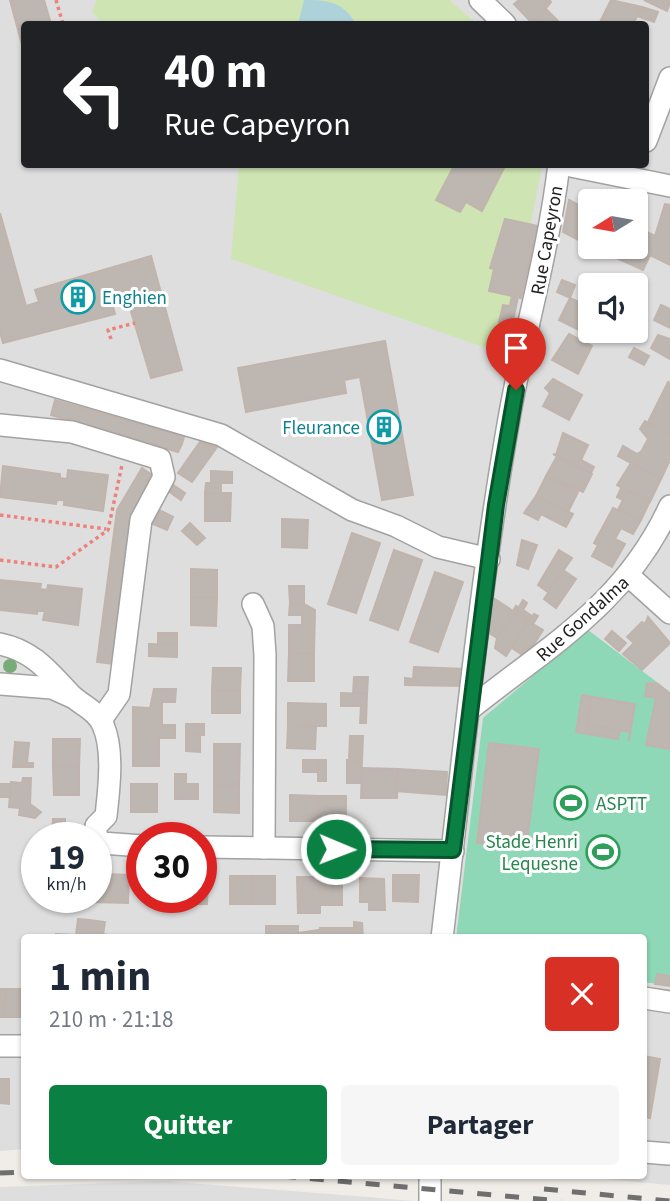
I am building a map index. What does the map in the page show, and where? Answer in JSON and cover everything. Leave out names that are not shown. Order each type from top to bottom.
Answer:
[{"type":"street","points":[[480,0],[502,21]]},
{"type":"street","points":[[649,133],[670,78]]},
{"type":"street","name":"Rue Capeyron","points":[[442,934],[510,411],[547,244],[559,168]]},
{"type":"street","points":[[600,168],[630,171],[670,186]]},
{"type":"street","points":[[0,370],[220,435],[352,510],[396,526],[438,547],[489,559]]},
{"type":"street","points":[[0,425],[72,432],[160,459],[164,477],[141,520],[119,694],[101,720]]},
{"type":"street","name":"Rue Gondalma","points":[[470,709],[551,650],[629,576],[670,506]]},
{"type":"street","points":[[629,576],[670,613]]},
{"type":"street","points":[[254,604],[263,626],[265,655],[264,848]]},
{"type":"street","points":[[0,644],[19,648],[45,664],[74,697],[101,720],[107,738],[108,795],[106,816],[96,826],[96,836],[102,844],[126,845]]},
{"type":"street","points":[[0,684],[52,688],[74,697]]},
{"type":"street","points":[[217,847],[453,850]]},
{"type":"street","points":[[647,998],[670,1002]]},
{"type":"street","points":[[0,1046],[21,1046]]},
{"type":"street","points":[[647,1152],[669,1154]]},
{"type":"street","points":[[430,1179],[430,1201]]},
{"type":"path","points":[[55,0],[61,21]]},
{"type":"path","points":[[111,339],[108,330],[135,323]]},
{"type":"path","points":[[0,560],[56,567],[108,530],[124,457]]},
{"type":"path","points":[[0,515],[108,530]]},
{"type":"shaded area","points":[[0,0],[670,0],[670,1185],[605,1179],[647,1179],[647,934],[21,934],[21,1149],[0,1151]]},
{"type":"shaded area","points":[[163,1181],[413,1201],[0,1201],[0,1187]]},
{"type":"green space","points":[[97,0],[449,0],[474,21],[100,21],[92,12]]},
{"type":"green space","points":[[239,168],[541,168],[506,355],[231,259]]},
{"type":"green space","name":"ASPTT","points":[[588,630],[670,692],[670,986],[647,982],[647,934],[456,934],[483,718]]},
{"type":"water","points":[[304,0],[334,4],[346,11],[354,21],[299,21]]},
{"type":"building","points":[[10,0],[44,0],[50,21],[21,21],[21,41]]},
{"type":"building","points":[[519,0],[551,2],[535,21],[530,21],[514,4]]},
{"type":"building","points":[[611,0],[642,7],[635,21],[600,21]]},
{"type":"building","points":[[644,0],[670,0],[670,3],[667,11]]},
{"type":"building","points":[[642,7],[658,12],[654,22],[637,16]]},
{"type":"building","points":[[546,9],[558,21],[536,21]]},
{"type":"building","points":[[453,168],[504,168],[482,211],[466,202],[460,212],[436,200]]},
{"type":"building","points":[[569,200],[578,205],[578,240],[563,232]]},
{"type":"building","points":[[665,204],[670,205],[670,265],[650,255],[643,270],[619,259],[648,259],[648,232],[655,236]]},
{"type":"building","name":"Enghien","points":[[0,213],[26,306],[39,302],[35,290],[151,256],[182,370],[151,378],[126,295],[111,299],[115,314],[3,343],[0,332]]},
{"type":"building","points":[[505,219],[538,226],[521,298],[489,291],[494,269],[490,268]]},
{"type":"building","points":[[562,280],[575,285],[570,298],[557,292]]},
{"type":"building","points":[[512,296],[518,297],[512,325],[499,322],[503,305],[510,306]]},
{"type":"building","points":[[570,298],[578,302],[578,330],[559,320]]},
{"type":"building","points":[[661,305],[670,309],[670,328],[654,320]]},
{"type":"building","points":[[569,334],[578,339],[578,343],[592,346],[578,374],[552,360]]},
{"type":"building","points":[[658,335],[670,339],[670,359],[651,348]]},
{"type":"building","name":"Fleurance","points":[[385,341],[413,495],[382,500],[360,377],[344,380],[346,393],[246,412],[238,368]]},
{"type":"building","points":[[634,348],[649,356],[644,365],[629,357]]},
{"type":"building","points":[[553,379],[582,395],[569,420],[543,406],[550,393],[545,388]]},
{"type":"building","points":[[668,382],[670,383],[670,435],[648,422]]},
{"type":"building","points":[[55,400],[184,437],[182,444],[178,452],[51,415]]},
{"type":"building","points":[[645,421],[670,435],[670,460],[661,479],[618,456],[623,446],[637,454],[641,452],[648,439],[640,429]]},
{"type":"building","points":[[563,433],[588,445],[581,460],[594,467],[591,473],[553,454],[556,455]]},
{"type":"building","points":[[200,442],[217,447],[192,482],[178,473]]},
{"type":"building","points":[[557,456],[592,474],[583,492],[546,476]]},
{"type":"building","points":[[631,463],[661,479],[650,502],[617,485]]},
{"type":"building","points":[[3,466],[60,474],[60,478],[67,479],[68,470],[108,475],[103,511],[64,505],[64,500],[57,500],[56,504],[0,497]]},
{"type":"building","points":[[142,468],[152,475],[146,485],[149,487],[113,664],[97,662],[117,510]]},
{"type":"building","points":[[211,471],[232,472],[232,483],[211,483]]},
{"type":"building","points":[[546,476],[578,492],[568,512],[536,496]]},
{"type":"building","points":[[206,483],[221,483],[221,493],[205,493]]},
{"type":"building","points":[[172,484],[185,493],[181,500],[168,491]]},
{"type":"building","points":[[621,488],[650,501],[641,520],[618,510],[623,500],[617,497]]},
{"type":"building","points":[[205,493],[231,493],[230,521],[205,521]]},
{"type":"building","points":[[536,496],[573,514],[566,527],[541,514],[538,520],[524,513]]},
{"type":"building","points":[[613,508],[641,520],[633,534],[621,528],[615,539],[625,544],[612,567],[592,556],[598,545],[594,543]]},
{"type":"building","points":[[159,510],[173,517],[167,530],[153,524]]},
{"type":"building","points":[[282,519],[308,520],[307,548],[282,547]]},
{"type":"building","points":[[190,523],[205,538],[197,545],[182,531]]},
{"type":"building","points":[[352,533],[380,543],[356,613],[328,604]]},
{"type":"building","points":[[522,540],[537,545],[528,569],[517,565]]},
{"type":"building","points":[[394,550],[422,560],[398,630],[370,620]]},
{"type":"building","points":[[559,550],[572,558],[548,592],[538,585]]},
{"type":"building","points":[[191,569],[217,570],[217,597],[191,597]]},
{"type":"building","points":[[563,570],[576,579],[556,608],[544,599]]},
{"type":"building","points":[[435,572],[463,582],[438,652],[410,642]]},
{"type":"building","points":[[0,580],[41,584],[40,589],[47,590],[48,585],[82,589],[78,625],[43,620],[45,611],[37,611],[37,614],[0,610]]},
{"type":"building","points":[[289,586],[304,586],[304,604],[290,603]]},
{"type":"building","points":[[191,597],[217,597],[216,626],[191,625]]},
{"type":"building","points":[[495,599],[513,611],[516,606],[519,608],[507,629],[504,627],[497,638],[489,633]]},
{"type":"building","points":[[523,600],[527,603],[523,610],[532,616],[529,621],[516,612]]},
{"type":"building","points":[[290,603],[304,604],[315,610],[314,653],[289,653],[289,625],[302,625],[302,615],[289,615]]},
{"type":"building","points":[[517,613],[529,621],[506,656],[495,648],[497,638]]},
{"type":"building","points":[[534,614],[538,616],[533,624],[543,630],[533,646],[521,654],[512,648]]},
{"type":"building","points":[[648,617],[670,643],[642,670],[623,654],[634,643],[627,637],[642,622],[645,624]]},
{"type":"building","points":[[612,631],[626,643],[619,651],[605,639]]},
{"type":"building","points":[[158,633],[177,633],[177,645],[158,645]]},
{"type":"building","points":[[149,644],[177,645],[177,657],[149,656]]},
{"type":"building","points":[[289,653],[314,653],[314,681],[288,681]]},
{"type":"building","points":[[414,667],[466,669],[463,686],[405,685],[405,678],[413,679]]},
{"type":"building","points":[[213,668],[241,668],[240,691],[212,690]]},
{"type":"building","points":[[354,677],[368,677],[367,694],[353,694]]},
{"type":"building","points":[[647,683],[658,684],[670,694],[670,749],[646,745],[656,698],[645,696]]},
{"type":"building","points":[[154,689],[176,689],[175,702],[162,702],[162,725],[175,725],[175,738],[159,738],[159,766],[133,766],[133,707],[150,708]]},
{"type":"building","points":[[212,690],[240,691],[240,713],[212,713]]},
{"type":"building","points":[[341,693],[367,694],[366,723],[360,723],[361,706],[341,706]]},
{"type":"building","points":[[582,695],[635,704],[629,741],[630,732],[587,725],[591,698]]},
{"type":"building","points":[[582,696],[591,698],[587,725],[620,730],[618,739],[576,732]]},
{"type":"building","points":[[288,703],[326,704],[326,726],[288,726]]},
{"type":"building","points":[[186,724],[204,724],[204,735],[186,735]]},
{"type":"building","points":[[288,726],[316,726],[315,749],[287,748]]},
{"type":"building","points":[[186,735],[200,735],[200,752],[186,751]]},
{"type":"building","points":[[350,736],[363,736],[362,761],[349,760]]},
{"type":"building","points":[[53,739],[80,739],[79,767],[53,767]]},
{"type":"building","points":[[15,742],[29,743],[27,763],[33,763],[33,767],[13,767]]},
{"type":"building","points":[[489,743],[539,749],[526,849],[477,843]]},
{"type":"building","points":[[214,744],[240,744],[239,785],[214,784]]},
{"type":"building","points":[[303,760],[317,760],[317,772],[303,772]]},
{"type":"building","points":[[318,760],[326,760],[326,781],[318,781]]},
{"type":"building","points":[[347,760],[362,761],[361,783],[347,783]]},
{"type":"building","points":[[53,767],[79,767],[79,795],[54,795]]},
{"type":"building","points":[[362,768],[398,769],[397,798],[361,798]]},
{"type":"building","points":[[398,769],[447,772],[446,795],[396,791]]},
{"type":"building","points":[[175,774],[186,774],[186,799],[175,799]]},
{"type":"building","points":[[23,778],[31,778],[30,804],[41,812],[35,818],[19,815],[20,808],[9,807],[11,782],[22,783]]},
{"type":"building","points":[[0,784],[11,784],[10,797],[0,797]]},
{"type":"building","points":[[131,784],[157,784],[157,812],[131,812]]},
{"type":"building","points":[[186,784],[198,784],[198,799],[186,799]]},
{"type":"building","points":[[214,784],[239,785],[239,813],[214,812]]},
{"type":"building","points":[[290,795],[318,796],[318,821],[290,821]]},
{"type":"building","points":[[318,796],[346,796],[346,822],[318,821]]},
{"type":"building","points":[[53,819],[65,819],[65,822],[53,822]]},
{"type":"building","points":[[112,874],[126,875],[126,903],[112,903]]},
{"type":"building","points":[[393,875],[419,875],[418,902],[393,901]]},
{"type":"building","points":[[230,876],[253,876],[252,904],[230,904]]},
{"type":"building","points":[[253,876],[275,876],[275,904],[252,904]]},
{"type":"building","points":[[297,877],[320,877],[320,913],[298,913]]},
{"type":"building","points":[[320,877],[342,877],[342,905],[320,905]]},
{"type":"building","points":[[360,878],[384,879],[385,910],[369,910],[369,902],[360,902]]},
{"type":"building","points":[[78,919],[89,920],[87,934],[76,934]]},
{"type":"building","points":[[89,920],[105,922],[103,934],[87,934]]},
{"type":"building","points":[[354,922],[362,923],[363,934],[354,934]]},
{"type":"building","points":[[266,926],[286,926],[286,934],[266,934]]},
{"type":"building","points":[[286,926],[298,926],[298,933],[319,930],[319,934],[286,934]]},
{"type":"building","points":[[320,928],[354,928],[354,934],[319,934]]},
{"type":"building","points":[[657,974],[670,976],[670,986],[655,984]]},
{"type":"building","points":[[0,989],[5,989],[4,1017],[0,1017]]},
{"type":"building","points":[[5,989],[21,989],[21,1017],[4,1017]]},
{"type":"building","points":[[647,1057],[660,1059],[650,1118],[647,1118]]},
{"type":"building","points":[[0,1079],[9,1079],[9,1104],[0,1103]]},
{"type":"railway","points":[[0,1173],[21,1172]]},
{"type":"railway","points":[[315,1179],[561,1201]]},
{"type":"railway","points":[[544,1189],[670,1201]]},
{"type":"place","name":"Enghien","points":[[78,297]]},
{"type":"place","name":"Fleurance","points":[[384,427]]},
{"type":"place","name":"ASPTT","points":[[571,803]]},
{"type":"place","name":"Stade Henri Lequesne","points":[[603,852]]},
{"type":"route","points":[[336,849],[453,850],[496,505],[510,411],[516,390]]}]
